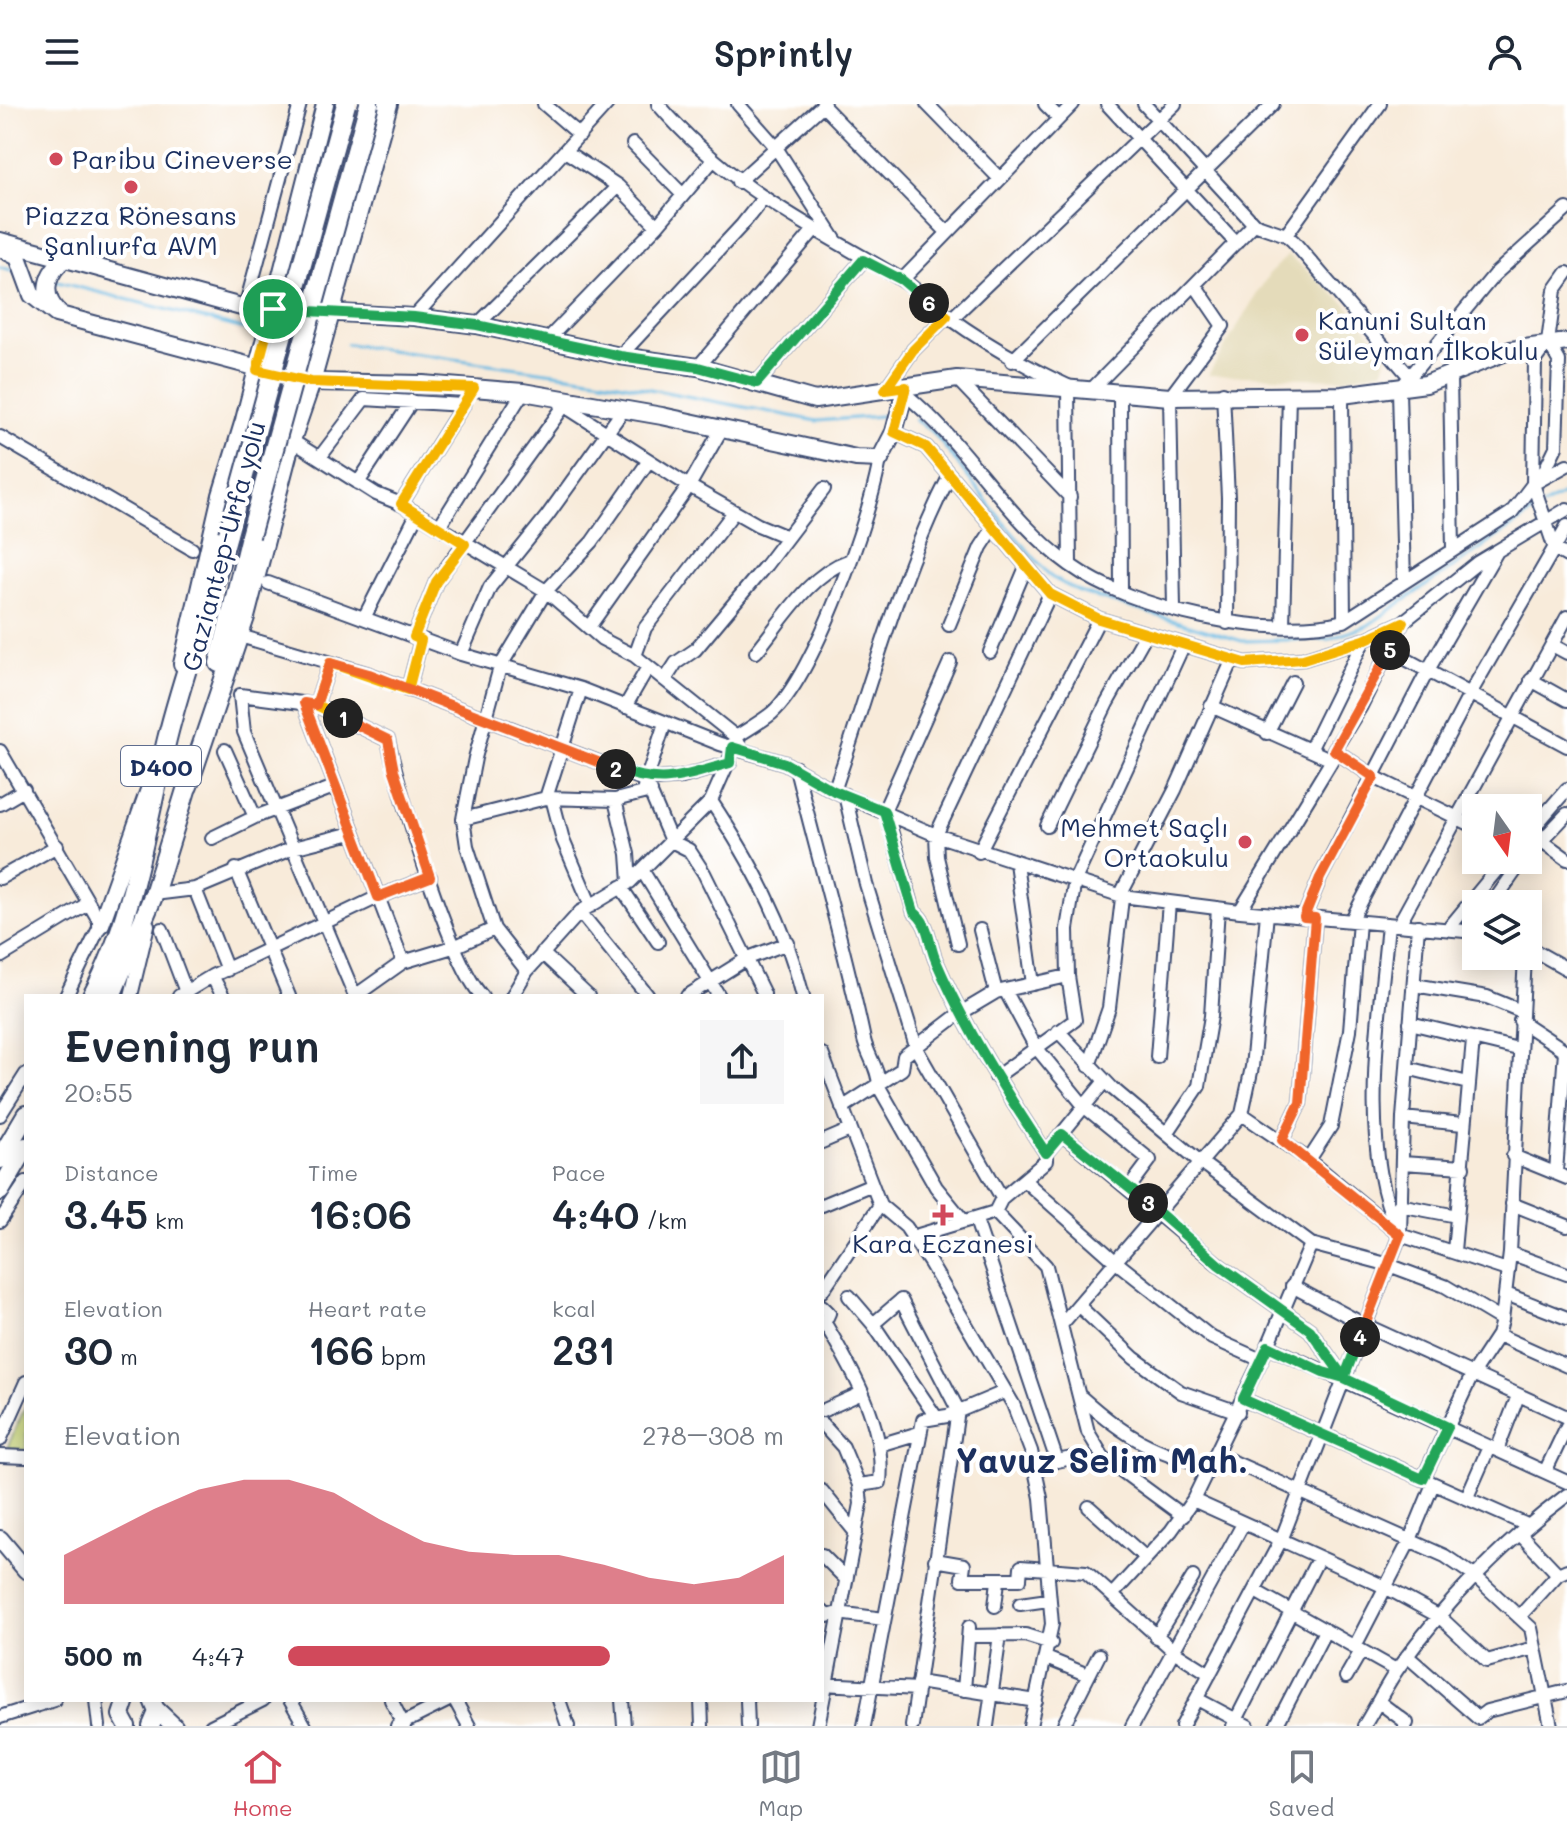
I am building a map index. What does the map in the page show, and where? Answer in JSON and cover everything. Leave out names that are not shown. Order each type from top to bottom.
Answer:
[{"type":"highway","name":"Gaziantep-Urfa yolu","points":[[93,994],[103,976],[133,883],[168,734],[228,534],[346,104]]},
{"type":"highway","name":"Gaziantep-Urfa yolu","points":[[112,994],[154,894],[188,786],[250,536],[369,104]]},
{"type":"highway","points":[[188,786],[240,636],[291,440],[331,313],[388,104]]},
{"type":"highway","points":[[0,1159],[24,1118]]},
{"type":"highway","points":[[0,1191],[24,1150]]},
{"type":"main road","points":[[101,924],[168,734],[200,579],[325,104]]},
{"type":"main road","points":[[0,241],[245,308],[414,317],[477,325],[549,338],[620,356],[698,367],[815,400],[906,390],[957,379],[1170,397],[1223,393],[1342,395],[1450,375],[1511,350],[1548,342],[1567,342]]},
{"type":"main road","points":[[0,249],[18,257],[32,295],[39,304],[65,318],[311,382],[523,392],[559,402],[624,409],[856,458],[880,459],[894,432],[906,390]]},
{"type":"main road","points":[[65,318],[49,298],[49,274],[66,258]]},
{"type":"main road","points":[[0,1525],[24,1552]]},
{"type":"main road","points":[[0,1539],[24,1568]]},
{"type":"main road","points":[[151,1726],[154,1704]]},
{"type":"main road","points":[[154,1704],[174,1726]]},
{"type":"street","points":[[245,308],[300,104]]},
{"type":"street","points":[[544,104],[580,135]]},
{"type":"street","points":[[414,317],[607,104]]},
{"type":"street","points":[[658,104],[689,140],[738,182],[863,260],[902,280],[949,318],[1012,361],[1068,386],[1070,565]]},
{"type":"street","points":[[738,104],[775,146],[837,243]]},
{"type":"street","points":[[927,104],[999,178]]},
{"type":"street","points":[[1045,104],[1058,117]]},
{"type":"street","points":[[902,280],[946,231],[1073,104]]},
{"type":"street","points":[[1107,104],[1236,243]]},
{"type":"street","points":[[1144,104],[1254,224],[1286,235],[1404,383],[1404,582]]},
{"type":"street","points":[[885,390],[913,350],[1175,104]]},
{"type":"street","points":[[1012,361],[1273,104]]},
{"type":"street","points":[[1286,235],[1380,104]]},
{"type":"street","points":[[738,182],[816,107],[946,231]]},
{"type":"street","points":[[633,144],[683,195]]},
{"type":"street","points":[[565,151],[618,186],[657,226]]},
{"type":"street","points":[[549,338],[657,226],[713,160]]},
{"type":"street","points":[[477,325],[618,186]]},
{"type":"street","points":[[620,356],[742,225],[764,197]]},
{"type":"street","points":[[1404,383],[1494,275],[1567,209]]},
{"type":"street","points":[[1091,390],[1254,224]]},
{"type":"street","points":[[698,367],[814,230]]},
{"type":"street","points":[[757,383],[863,260]]},
{"type":"street","points":[[1561,553],[1539,498],[1536,482],[1535,360],[1548,342],[1567,273]]},
{"type":"street","points":[[1174,608],[1170,397],[1223,326],[1195,285]]},
{"type":"street","points":[[906,390],[1028,526],[1070,565],[1121,591],[1227,623],[1323,626],[1344,621],[1511,513],[1536,482],[1556,447],[1559,361],[1548,342]]},
{"type":"street","points":[[1450,375],[1453,550]]},
{"type":"street","points":[[957,379],[1070,497]]},
{"type":"street","points":[[401,504],[474,388]]},
{"type":"street","points":[[439,527],[523,392]]},
{"type":"street","points":[[1120,393],[1121,591]]},
{"type":"street","points":[[1223,393],[1228,498],[1227,623]]},
{"type":"street","points":[[1283,626],[1289,395]]},
{"type":"street","points":[[1342,395],[1344,621]]},
{"type":"street","points":[[320,457],[364,399],[463,405]]},
{"type":"street","points":[[358,483],[412,401]]},
{"type":"street","points":[[408,690],[418,638],[436,582],[465,544],[559,402],[648,462],[734,512],[787,537]]},
{"type":"street","points":[[461,654],[483,597],[547,516],[624,409]]},
{"type":"street","points":[[589,627],[689,486],[721,430]]},
{"type":"street","points":[[894,432],[926,447],[1050,594],[1099,619],[1245,663],[1303,659],[1364,640],[1403,622],[1498,550],[1567,509]]},
{"type":"street","points":[[0,437],[192,549]]},
{"type":"street","points":[[291,440],[358,483],[401,504],[546,591],[602,639],[635,656],[665,680],[736,745]]},
{"type":"street","points":[[513,994],[542,953],[586,909],[626,885],[711,801],[736,745],[774,711],[822,636],[880,459]]},
{"type":"street","points":[[527,971],[494,929],[467,846],[463,819],[486,720],[500,667],[546,591],[592,542],[648,462]]},
{"type":"street","points":[[1536,482],[1567,465]]},
{"type":"street","points":[[950,475],[930,513],[896,604],[839,793],[917,1050],[1002,1198]]},
{"type":"street","points":[[665,680],[676,663],[695,650],[824,489]]},
{"type":"street","points":[[635,656],[645,628],[734,512]]},
{"type":"street","points":[[364,618],[417,514]]},
{"type":"street","points":[[1309,1160],[1331,1126],[1350,1030],[1355,921],[1471,692],[1561,553],[1567,526]]},
{"type":"street","points":[[949,625],[981,547],[994,527]]},
{"type":"street","points":[[1282,1140],[1300,1103],[1309,918],[1320,878],[1428,670],[1498,550]]},
{"type":"street","points":[[756,652],[806,590],[837,565],[848,561]]},
{"type":"street","points":[[990,652],[1026,567]]},
{"type":"street","points":[[268,583],[461,654],[581,689],[665,723],[736,745],[796,768],[839,793],[979,852],[1122,896],[1267,914],[1462,930]]},
{"type":"street","points":[[958,944],[937,857],[936,835],[1050,594]]},
{"type":"street","points":[[1400,1235],[1389,1211],[1381,1165],[1374,1084],[1393,924],[1458,816],[1567,617]]},
{"type":"street","points":[[979,852],[1099,619]]},
{"type":"street","points":[[1240,911],[1333,755],[1403,622]]},
{"type":"street","points":[[1047,826],[1107,703],[1146,634]]},
{"type":"street","points":[[240,636],[330,663],[563,747],[646,788],[671,841],[689,850],[748,958],[764,994]]},
{"type":"street","points":[[1310,750],[1364,640]]},
{"type":"street","points":[[1552,645],[1567,653]]},
{"type":"street","points":[[996,1077],[1075,1020],[1068,976],[1067,929],[1075,880],[1183,646]]},
{"type":"street","points":[[1389,650],[1567,746]]},
{"type":"street","points":[[1089,1066],[1109,1008],[1122,896],[1233,659]]},
{"type":"street","points":[[912,1237],[962,1219],[976,1220],[995,1212],[1002,1198],[1046,1161],[1046,1153],[959,1014],[934,956],[924,920],[914,912],[886,814],[950,662]]},
{"type":"street","points":[[330,663],[310,704],[334,787],[403,962]]},
{"type":"street","points":[[625,707],[648,667]]},
{"type":"street","points":[[1531,680],[1567,700]]},
{"type":"street","points":[[1267,733],[1293,682]]},
{"type":"street","points":[[581,689],[549,798],[586,909],[647,994]]},
{"type":"street","points":[[354,994],[244,732],[240,695],[310,704],[388,740],[394,771],[430,877],[468,977],[481,994]]},
{"type":"street","points":[[1211,706],[1267,733],[1310,750],[1333,755],[1462,818]]},
{"type":"street","points":[[646,788],[665,723]]},
{"type":"street","points":[[225,750],[255,817]]},
{"type":"street","points":[[0,751],[101,924],[67,994]]},
{"type":"street","points":[[463,819],[549,798],[615,800],[730,763]]},
{"type":"street","points":[[796,768],[866,1046],[879,1076],[879,1087],[936,1187],[962,1219]]},
{"type":"street","points":[[212,838],[255,817],[334,787]]},
{"type":"street","points":[[1542,818],[1567,789]]},
{"type":"street","points":[[0,804],[24,790]]},
{"type":"street","points":[[615,800],[628,854],[626,885],[658,942]]},
{"type":"street","points":[[711,801],[759,876],[788,943],[802,994]]},
{"type":"street","points":[[1567,814],[1542,841],[1567,859]]},
{"type":"street","points":[[137,993],[154,894],[195,889],[236,869],[293,848],[352,833]]},
{"type":"street","points":[[0,878],[57,846]]},
{"type":"street","points":[[1016,863],[1033,984]]},
{"type":"street","points":[[236,869],[288,994]]},
{"type":"street","points":[[642,870],[718,994]]},
{"type":"street","points":[[1448,929],[1493,874]]},
{"type":"street","points":[[162,929],[183,994],[212,976],[378,897],[430,877]]},
{"type":"street","points":[[195,889],[227,970]]},
{"type":"street","points":[[1157,1057],[1169,902]]},
{"type":"street","points":[[0,957],[89,903]]},
{"type":"street","points":[[1168,1132],[1199,1086],[1211,1016],[1218,908]]},
{"type":"street","points":[[1061,1325],[1242,1114],[1252,1067],[1267,914]]},
{"type":"street","points":[[1182,1726],[1282,1538],[1386,1264],[1400,1235],[1403,1118],[1418,926]]},
{"type":"street","points":[[358,994],[403,962],[456,946],[494,929]]},
{"type":"street","points":[[980,930],[1001,991],[1035,1046],[1085,1107],[1150,1160],[1129,1188]]},
{"type":"street","points":[[690,994],[748,958],[788,943]]},
{"type":"street","points":[[542,953],[586,994]]},
{"type":"street","points":[[1542,955],[1567,969]]},
{"type":"street","points":[[1346,1677],[1385,1587],[1410,1540],[1448,1427],[1473,1373],[1498,1335],[1502,1320],[1510,1253],[1524,970]]},
{"type":"street","points":[[212,976],[222,994]]},
{"type":"street","points":[[842,1108],[879,1087],[902,1069],[904,1056],[917,1050],[959,1014],[1001,991],[1068,976]]},
{"type":"street","points":[[1414,985],[1487,997],[1520,1016],[1566,1051],[1562,1175],[1513,1156]]},
{"type":"street","points":[[1410,1023],[1518,1049]]},
{"type":"street","points":[[1058,1031],[1105,1081],[1199,1161],[1311,1244],[1386,1264],[1445,1286],[1502,1320]]},
{"type":"street","points":[[1454,1251],[1463,1167],[1463,1124],[1473,1040]]},
{"type":"street","points":[[824,1062],[880,1205],[912,1237],[1004,1392],[1035,1466],[1041,1498],[1051,1643],[1030,1726]]},
{"type":"street","points":[[1407,1068],[1468,1083]]},
{"type":"street","points":[[0,1115],[24,1077]]},
{"type":"street","points":[[1046,1153],[1105,1081]]},
{"type":"street","points":[[1242,1114],[1309,1160],[1400,1235],[1507,1270]]},
{"type":"street","points":[[1403,1118],[1463,1124]]},
{"type":"street","points":[[824,1141],[850,1130]]},
{"type":"street","points":[[1062,1134],[1219,1265],[1310,1330],[1344,1378]]},
{"type":"street","points":[[1402,1163],[1463,1167]]},
{"type":"street","points":[[1025,1181],[1116,1262],[1212,1338],[1261,1360]]},
{"type":"street","points":[[0,1221],[24,1185]]},
{"type":"street","points":[[824,1204],[870,1185]]},
{"type":"street","points":[[1512,1204],[1567,1226]]},
{"type":"street","points":[[824,1288],[880,1205]]},
{"type":"street","points":[[1399,1205],[1457,1216]]},
{"type":"street","points":[[995,1212],[1046,1266],[1088,1432],[1103,1457],[1183,1516]]},
{"type":"street","points":[[976,1220],[1057,1461]]},
{"type":"street","points":[[1112,1595],[1183,1516],[1193,1500],[1215,1461],[1311,1244]]},
{"type":"street","points":[[1510,1253],[1567,1274]]},
{"type":"street","points":[[1292,1286],[1365,1325],[1567,1417]]},
{"type":"street","points":[[1506,1294],[1567,1318]]},
{"type":"street","points":[[849,1296],[873,1324],[936,1417]]},
{"type":"street","points":[[873,1324],[901,1300],[958,1410],[912,1726]]},
{"type":"street","points":[[1079,1306],[1134,1358],[1181,1392],[1240,1405],[1321,1435],[1467,1497],[1524,1529],[1562,1572],[1519,1617]]},
{"type":"street","points":[[824,1326],[862,1393],[883,1454],[880,1482],[859,1485]]},
{"type":"street","points":[[1498,1335],[1567,1366]]},
{"type":"street","points":[[1268,1346],[1567,1482]]},
{"type":"street","points":[[0,1440],[24,1386]]},
{"type":"street","points":[[864,1726],[923,1420],[1004,1392]]},
{"type":"street","points":[[824,1410],[862,1393]]},
{"type":"street","points":[[1467,1497],[1518,1396]]},
{"type":"street","points":[[1081,1397],[1116,1429],[1141,1444],[1215,1461],[1301,1490],[1445,1556],[1476,1577],[1531,1628],[1551,1726]]},
{"type":"street","points":[[1545,1472],[1567,1426]]},
{"type":"street","points":[[824,1427],[834,1442],[843,1447],[859,1485],[861,1504],[845,1578],[827,1614],[824,1684],[872,1688],[918,1686],[994,1693],[1036,1701]]},
{"type":"street","points":[[879,1445],[919,1433]]},
{"type":"street","points":[[0,1456],[24,1457]]},
{"type":"street","points":[[1035,1466],[1077,1457]]},
{"type":"street","points":[[824,1493],[856,1533]]},
{"type":"street","points":[[1364,1726],[1396,1670],[1440,1617],[1524,1529],[1567,1495]]},
{"type":"street","points":[[1193,1500],[1243,1524],[1282,1538],[1440,1617],[1487,1661],[1534,1648]]},
{"type":"street","points":[[1089,1507],[1146,1558]]},
{"type":"street","points":[[1132,1726],[1243,1524]]},
{"type":"street","points":[[824,1557],[845,1578]]},
{"type":"street","points":[[1197,1699],[1239,1724],[1319,1557]]},
{"type":"street","points":[[935,1560],[964,1565],[962,1579],[1020,1579],[1021,1567],[1080,1569],[1156,1637],[1210,1674]]},
{"type":"street","points":[[1156,1637],[1193,1577]]},
{"type":"street","points":[[995,1606],[998,1581]]},
{"type":"street","points":[[1255,1591],[1396,1670]]},
{"type":"street","points":[[1020,1604],[1048,1600]]},
{"type":"street","points":[[827,1614],[884,1619]]},
{"type":"street","points":[[1276,1726],[1325,1631]]},
{"type":"street","points":[[964,1690],[969,1632],[1025,1635],[1051,1643]]},
{"type":"street","points":[[987,1726],[1000,1635]]},
{"type":"street","points":[[1068,1724],[1099,1655]]},
{"type":"street","points":[[1407,1656],[1478,1718],[1487,1711],[1567,1691]]},
{"type":"street","points":[[1046,1658],[1088,1675]]},
{"type":"street","points":[[0,1717],[48,1702]]},
{"type":"street","points":[[96,1702],[99,1726]]},
{"type":"street","points":[[211,1726],[259,1702]]},
{"type":"street","points":[[291,1702],[305,1726]]},
{"type":"street","points":[[392,1702],[402,1725],[448,1702]]},
{"type":"street","points":[[453,1702],[469,1726]]},
{"type":"street","points":[[560,1702],[568,1726]]},
{"type":"street","points":[[622,1702],[624,1726]]},
{"type":"street","points":[[701,1702],[702,1726]]},
{"type":"street","points":[[747,1702],[748,1726]]},
{"type":"street","points":[[818,1726],[821,1702]]},
{"type":"street","points":[[1379,1702],[1408,1725]]},
{"type":"shaded area","name":"Kanuni Sultan Süleyman İlkokulu","points":[[1288,255],[1345,303],[1387,354],[1383,370],[1341,379],[1208,375],[1269,274]]},
{"type":"green space","points":[[24,1410],[24,1451],[7,1448]]},
{"type":"waterway","points":[[0,267],[15,271]]},
{"type":"waterway","points":[[54,281],[248,330]]},
{"type":"waterway","points":[[347,344],[597,379],[817,421],[881,416]]},
{"type":"waterway","points":[[915,420],[933,432],[1003,522],[1051,577],[1079,592],[1242,641],[1329,639],[1367,626],[1536,510]]},
{"type":"waterway","points":[[1543,506],[1567,492]]},
{"type":"place","name":"Paribu Cineverse","points":[[56,159]]},
{"type":"place","name":"Piazza Rönesans Şanlıurfa AVM","points":[[131,187]]},
{"type":"place","name":"Kanuni Sultan Süleyman İlkokulu","points":[[1302,335]]},
{"type":"place","name":"Mehmet Saçlı Ortaokulu","points":[[1245,842]]},
{"type":"place","name":"Kara Eczanesi","points":[[943,1215]]},
{"type":"district","name":"Yavuz Selim Mah.","points":[[1102,1459]]},
{"type":"route","points":[[273,309],[257,370],[311,382],[474,388],[401,504],[465,544],[436,582],[414,637],[421,640],[408,690],[330,663],[316,705],[388,740],[394,771],[430,877],[378,897],[304,703],[316,705],[330,663],[369,674],[408,690],[451,705],[486,720],[563,747],[645,780],[682,777],[730,763],[732,747],[785,763],[834,791],[883,811],[914,912],[924,920],[934,956],[959,1014],[1046,1153],[1062,1134],[1219,1265],[1310,1330],[1344,1378],[1448,1427],[1423,1479],[1243,1399],[1268,1346],[1323,1372],[1344,1378],[1386,1264],[1400,1235],[1282,1140],[1300,1103],[1315,918],[1304,917],[1320,878],[1374,777],[1334,750],[1361,706],[1403,622],[1364,640],[1303,659],[1245,663],[1099,619],[1050,594],[926,447],[894,432],[906,387],[885,390],[913,350],[947,316],[902,280],[863,260],[757,383],[698,367],[620,356],[549,338],[477,325],[414,317],[273,309]]}]
